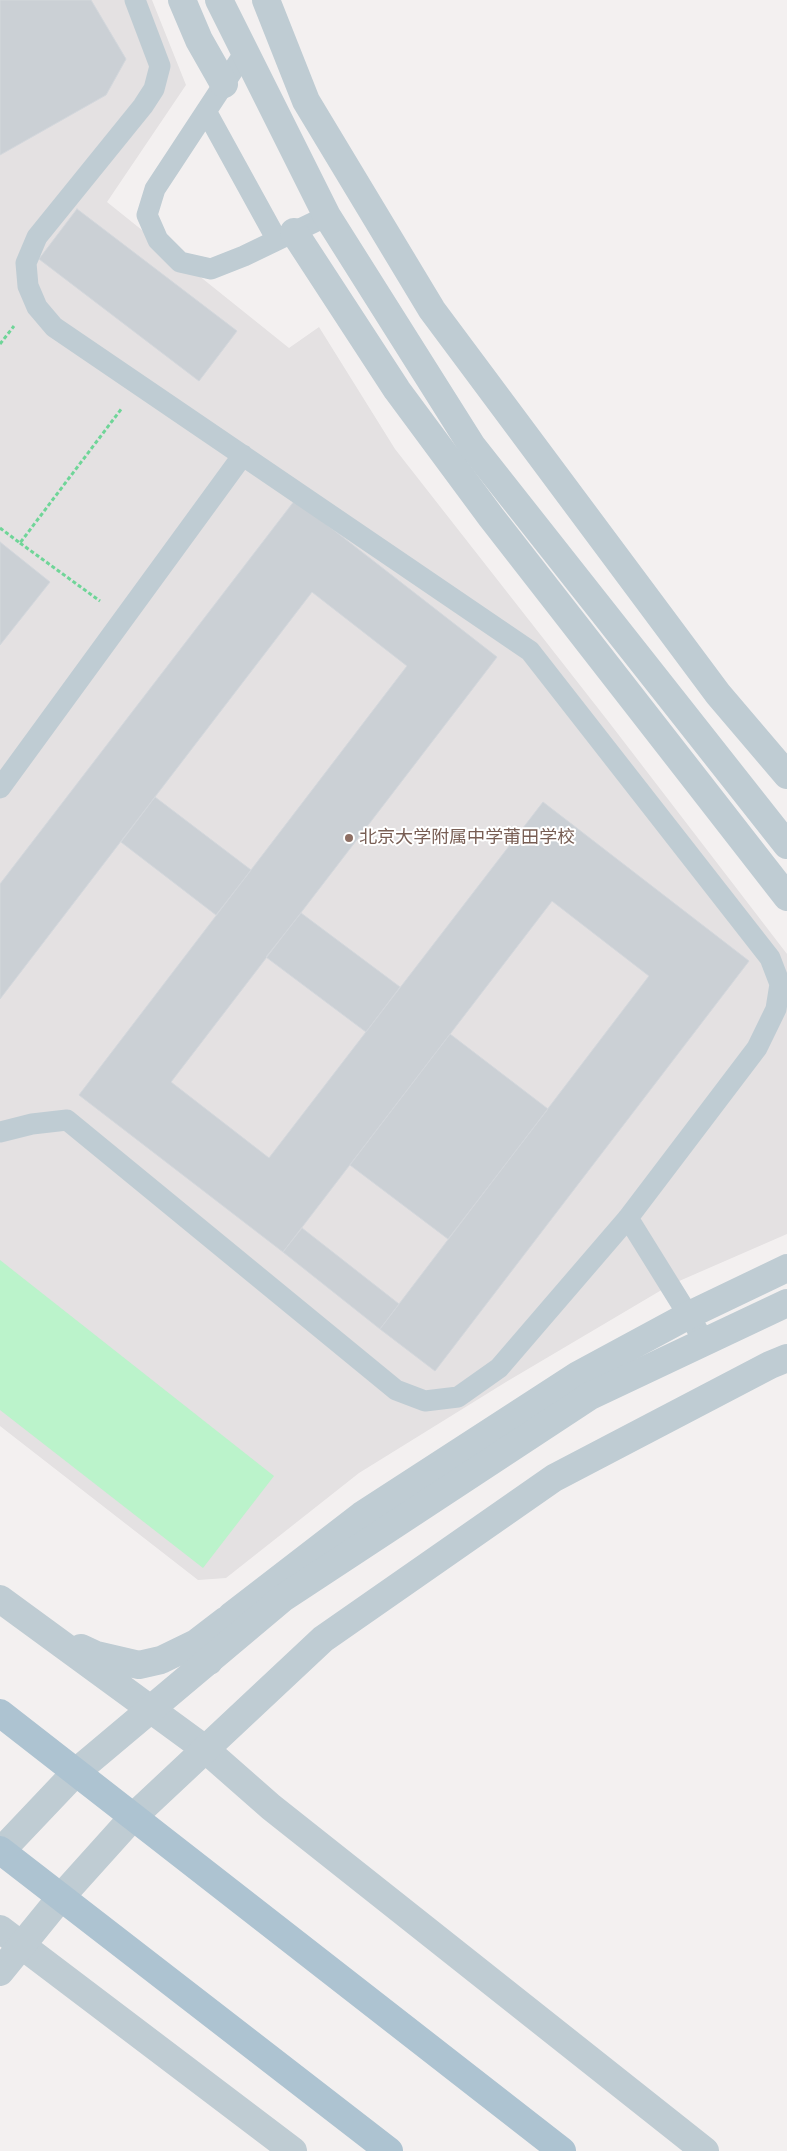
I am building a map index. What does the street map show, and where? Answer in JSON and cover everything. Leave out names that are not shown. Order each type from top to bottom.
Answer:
[{"type":"main road","points":[[0,1713],[562,2151]]},
{"type":"main road","points":[[0,1851],[389,2151]]},
{"type":"street","points":[[182,0],[199,40],[224,84]]},
{"type":"street","points":[[218,0],[327,216],[472,446],[787,845]]},
{"type":"street","points":[[266,0],[306,101],[432,310],[718,694],[787,775]]},
{"type":"street","points":[[286,236],[491,517],[787,897]]},
{"type":"street","points":[[47,1633],[96,1655],[140,1666],[161,1660],[196,1643],[362,1515],[578,1375],[689,1315],[787,1268]]},
{"type":"street","points":[[0,1851],[76,1772],[283,1598],[590,1396],[787,1303]]},
{"type":"street","points":[[0,1972],[61,1897],[133,1817],[323,1639],[554,1478],[762,1369],[787,1358]]},
{"type":"street","points":[[0,1599],[205,1749],[271,1807],[705,2151]]},
{"type":"street","points":[[208,1661],[231,1616]]},
{"type":"street","points":[[0,1929],[293,2151]]},
{"type":"lane","points":[[0,1132],[32,1124],[67,1120],[396,1390],[425,1401],[458,1397],[500,1368],[628,1218],[757,1048],[767,1032],[776,1009],[780,984],[770,958],[530,651],[54,327],[37,307],[28,286],[26,262],[37,237],[143,106],[154,89],[160,66],[135,0]]},
{"type":"lane","points":[[245,52],[155,189],[147,215],[158,240],[180,262],[211,269],[244,256],[327,216]]},
{"type":"lane","points":[[206,112],[286,236]]},
{"type":"lane","points":[[0,788],[243,455]]},
{"type":"lane","points":[[628,1218],[705,1342]]},
{"type":"path","points":[[20,543],[140,385]]},
{"type":"path","points":[[0,528],[124,618]]},
{"type":"shaded area","name":"北京大学附属中学莆田学校","points":[[0,0],[152,0],[186,85],[107,202],[289,348],[319,327],[395,449],[787,954],[787,1234],[670,1285],[506,1382],[359,1473],[226,1578],[198,1580],[0,1426]]},
{"type":"green space","points":[[0,1260],[274,1476],[203,1568],[0,1410]]},
{"type":"building","points":[[0,0],[91,0],[126,59],[106,95],[0,155]]},
{"type":"building","points":[[77,209],[237,331],[199,381],[39,259]]},
{"type":"building","points":[[295,500],[497,657],[171,1082],[269,1158],[543,802],[749,961],[435,1371],[380,1329],[649,976],[552,901],[283,1252],[79,1095],[407,666],[312,592],[0,999],[0,884]]},
{"type":"building","points":[[0,542],[50,582],[0,645]]},
{"type":"building","points":[[155,797],[251,870],[216,915],[121,842]]},
{"type":"building","points":[[301,913],[400,987],[366,1032],[266,957]]},
{"type":"building","points":[[450,1034],[548,1109],[448,1239],[350,1165]]},
{"type":"building","points":[[302,1228],[399,1304],[380,1329],[283,1252]]},
{"type":"place","name":"北京大学附属中学莆田学校","points":[[349,838]]}]
